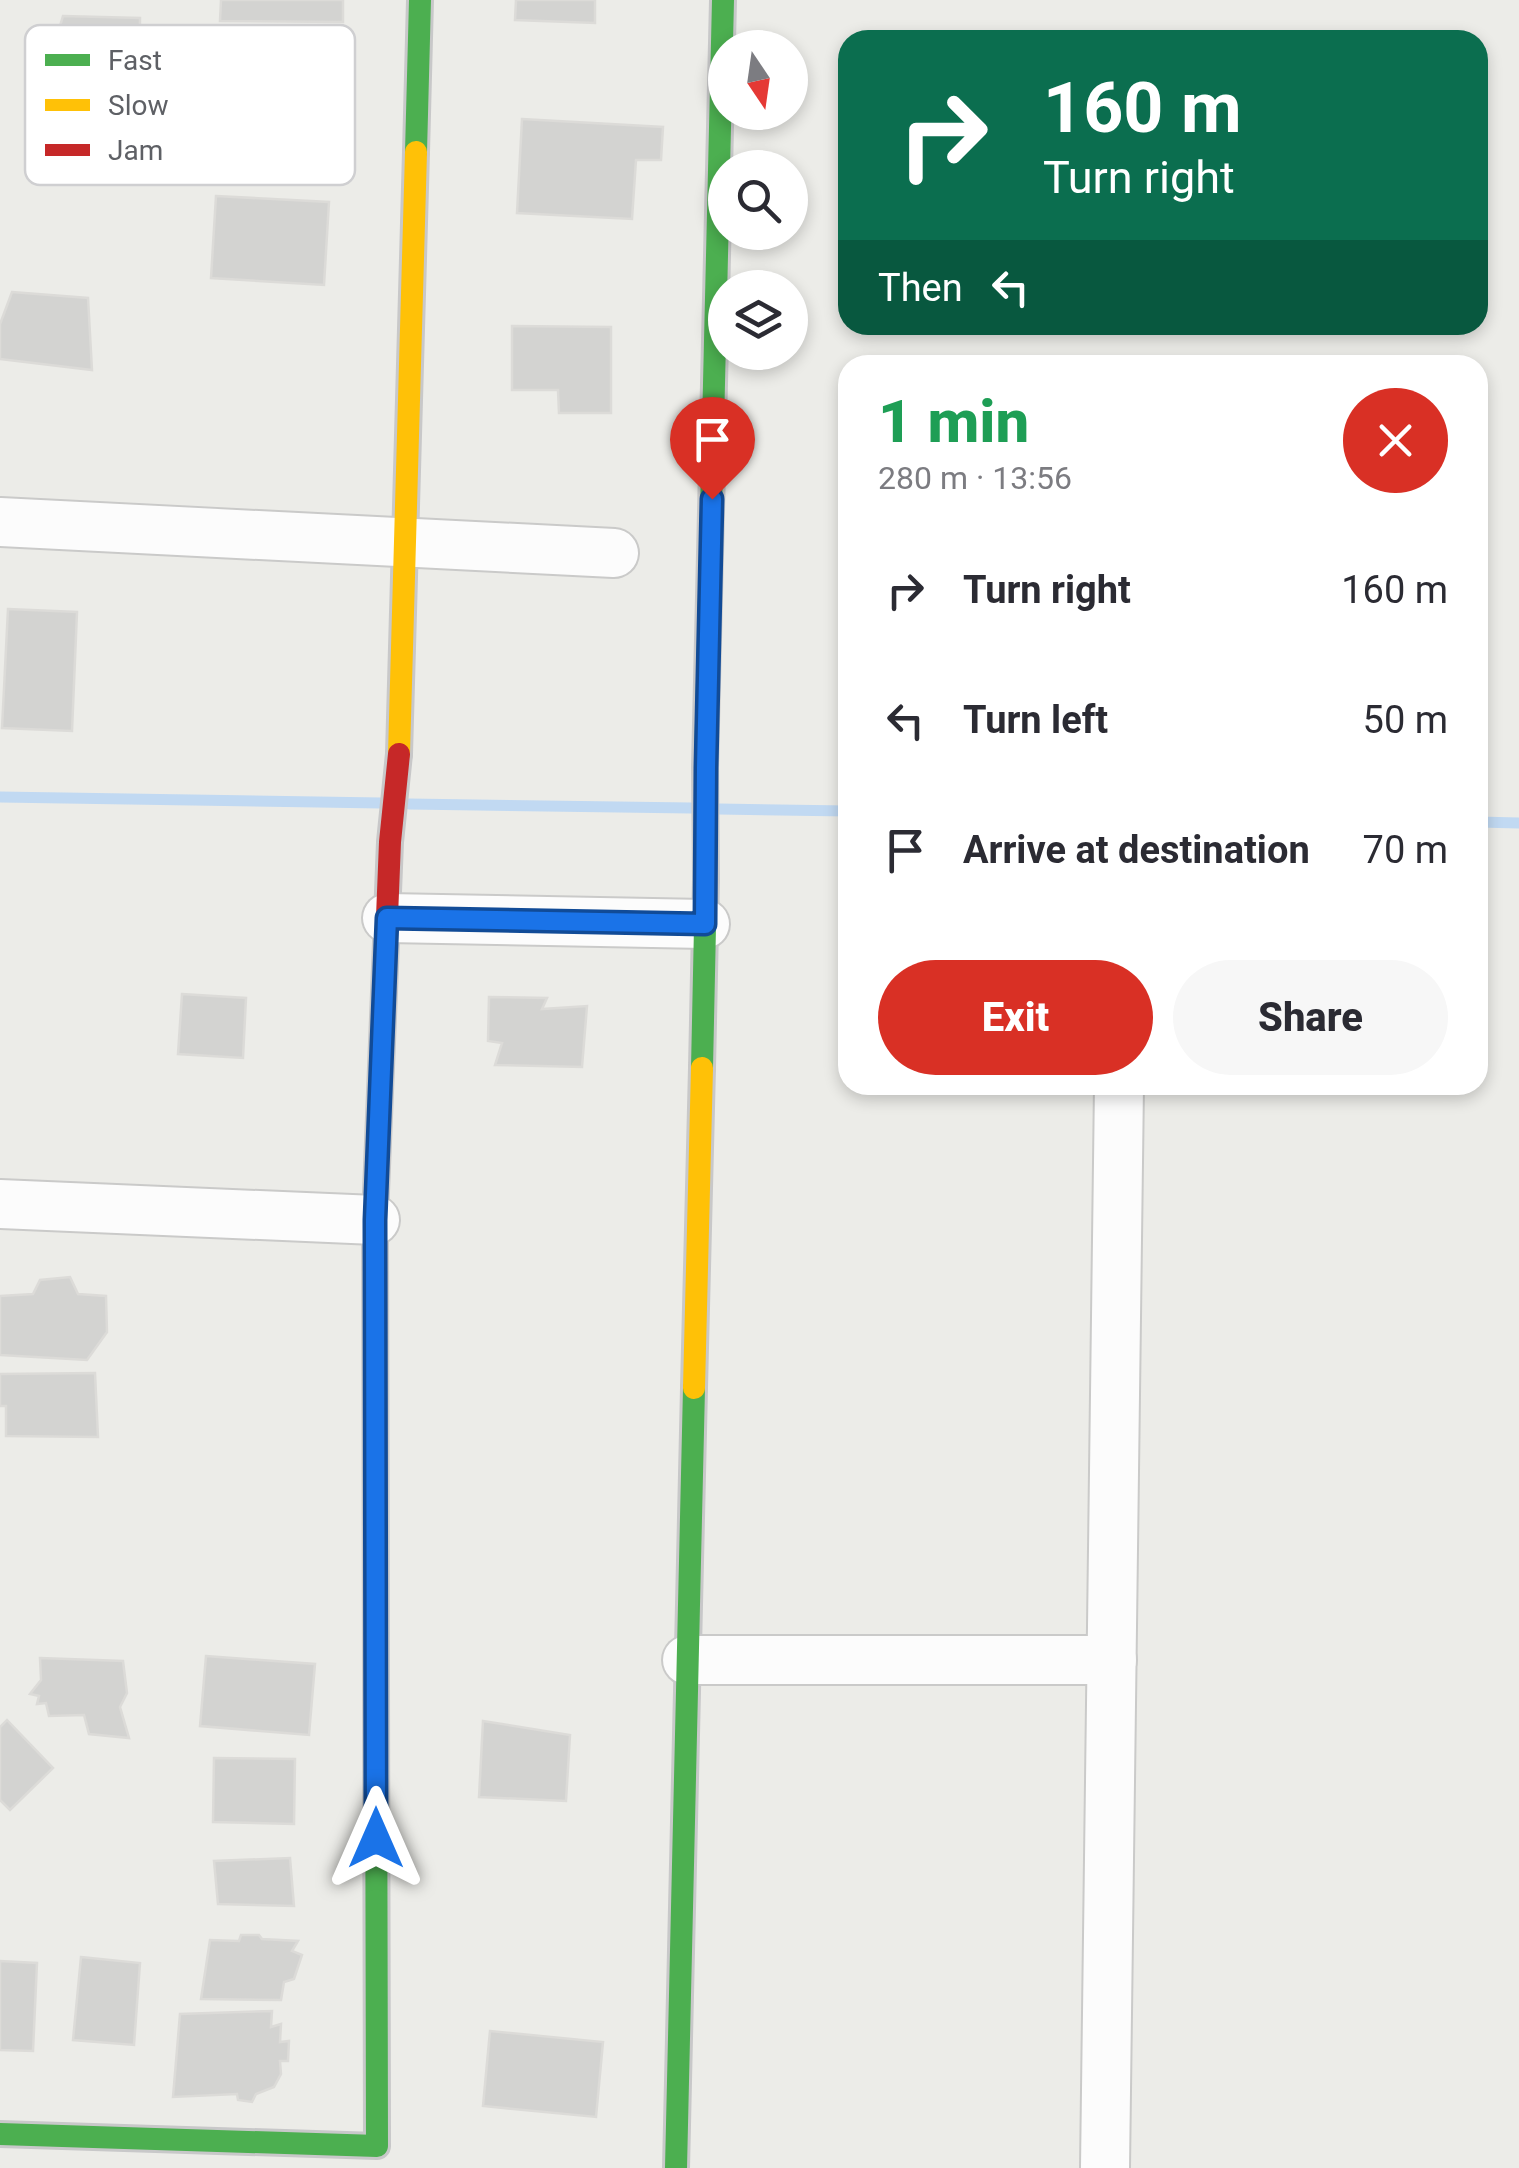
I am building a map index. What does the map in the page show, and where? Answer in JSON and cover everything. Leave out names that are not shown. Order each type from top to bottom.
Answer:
[{"type":"street","points":[[0,2134],[376,2157],[375,1220],[390,842],[398,775],[420,0]]},
{"type":"street","points":[[676,2168],[723,0]]},
{"type":"street","points":[[0,522],[614,553]]},
{"type":"street","points":[[387,918],[705,902]]},
{"type":"street","points":[[1106,2168],[1120,1095]]},
{"type":"street","points":[[0,1204],[375,1220]]},
{"type":"street","points":[[687,1660],[1112,1660]]},
{"type":"building","points":[[221,0],[343,0],[343,22],[220,21]]},
{"type":"building","points":[[516,0],[595,0],[595,23],[515,20]]},
{"type":"building","points":[[63,16],[140,18],[140,25],[60,25]]},
{"type":"building","points":[[522,119],[663,127],[661,160],[636,160],[632,219],[517,213]]},
{"type":"building","points":[[216,196],[329,202],[324,285],[211,278]]},
{"type":"building","points":[[12,292],[88,298],[92,370],[0,359],[0,324]]},
{"type":"building","points":[[512,326],[611,327],[611,413],[559,413],[558,390],[512,390]]},
{"type":"building","points":[[8,609],[77,612],[72,731],[2,728]]},
{"type":"building","points":[[182,994],[246,998],[243,1058],[178,1054]]},
{"type":"building","points":[[489,997],[547,998],[542,1009],[587,1006],[582,1067],[495,1065],[502,1043],[488,1041]]},
{"type":"building","points":[[70,1277],[78,1294],[106,1296],[107,1332],[87,1360],[0,1355],[0,1296],[33,1294],[40,1280]]},
{"type":"building","points":[[95,1373],[98,1437],[6,1436],[6,1406],[0,1406],[0,1374]]},
{"type":"building","points":[[206,1656],[315,1664],[309,1735],[200,1726]]},
{"type":"building","points":[[40,1658],[123,1661],[127,1693],[120,1707],[129,1738],[89,1734],[84,1715],[49,1716],[46,1703],[37,1704],[39,1696],[30,1694],[41,1680]]},
{"type":"building","points":[[7,1720],[53,1768],[10,1810],[0,1800],[0,1727]]},
{"type":"building","points":[[483,1721],[570,1735],[566,1801],[479,1797]]},
{"type":"building","points":[[214,1758],[295,1759],[294,1824],[213,1822]]},
{"type":"building","points":[[290,1858],[294,1906],[218,1904],[214,1861]]},
{"type":"building","points":[[241,1935],[298,1941],[292,1951],[302,1955],[294,1979],[284,1982],[281,2000],[201,1999],[210,1940],[239,1941]]},
{"type":"building","points":[[81,1957],[140,1963],[134,2045],[73,2040]]},
{"type":"building","points":[[0,1961],[37,1963],[33,2051],[0,2050]]},
{"type":"building","points":[[272,2011],[271,2027],[281,2024],[280,2042],[289,2041],[288,2061],[280,2061],[281,2074],[274,2087],[256,2094],[252,2102],[238,2100],[237,2094],[173,2097],[180,2014]]},
{"type":"building","points":[[490,2031],[603,2042],[596,2117],[483,2106]]},
{"type":"waterway","points":[[0,797],[381,803]]},
{"type":"waterway","points":[[409,804],[691,808]]},
{"type":"waterway","points":[[719,809],[838,811]]},
{"type":"waterway","points":[[1488,822],[1519,823]]},
{"type":"traffic: fast","points":[[416,152],[420,0]]},
{"type":"traffic: fast","points":[[702,1068],[723,0]]},
{"type":"traffic: fast","points":[[0,2134],[377,2146],[375,1217]]},
{"type":"traffic: fast","points":[[676,2168],[694,1388]]},
{"type":"traffic: slow","points":[[399,754],[416,152]]},
{"type":"traffic: slow","points":[[694,1388],[702,1068]]},
{"type":"traffic: jam","points":[[375,1217],[390,842],[399,754]]},
{"type":"route","points":[[376,1838],[375,1220],[387,918],[705,924],[712,499]]}]
